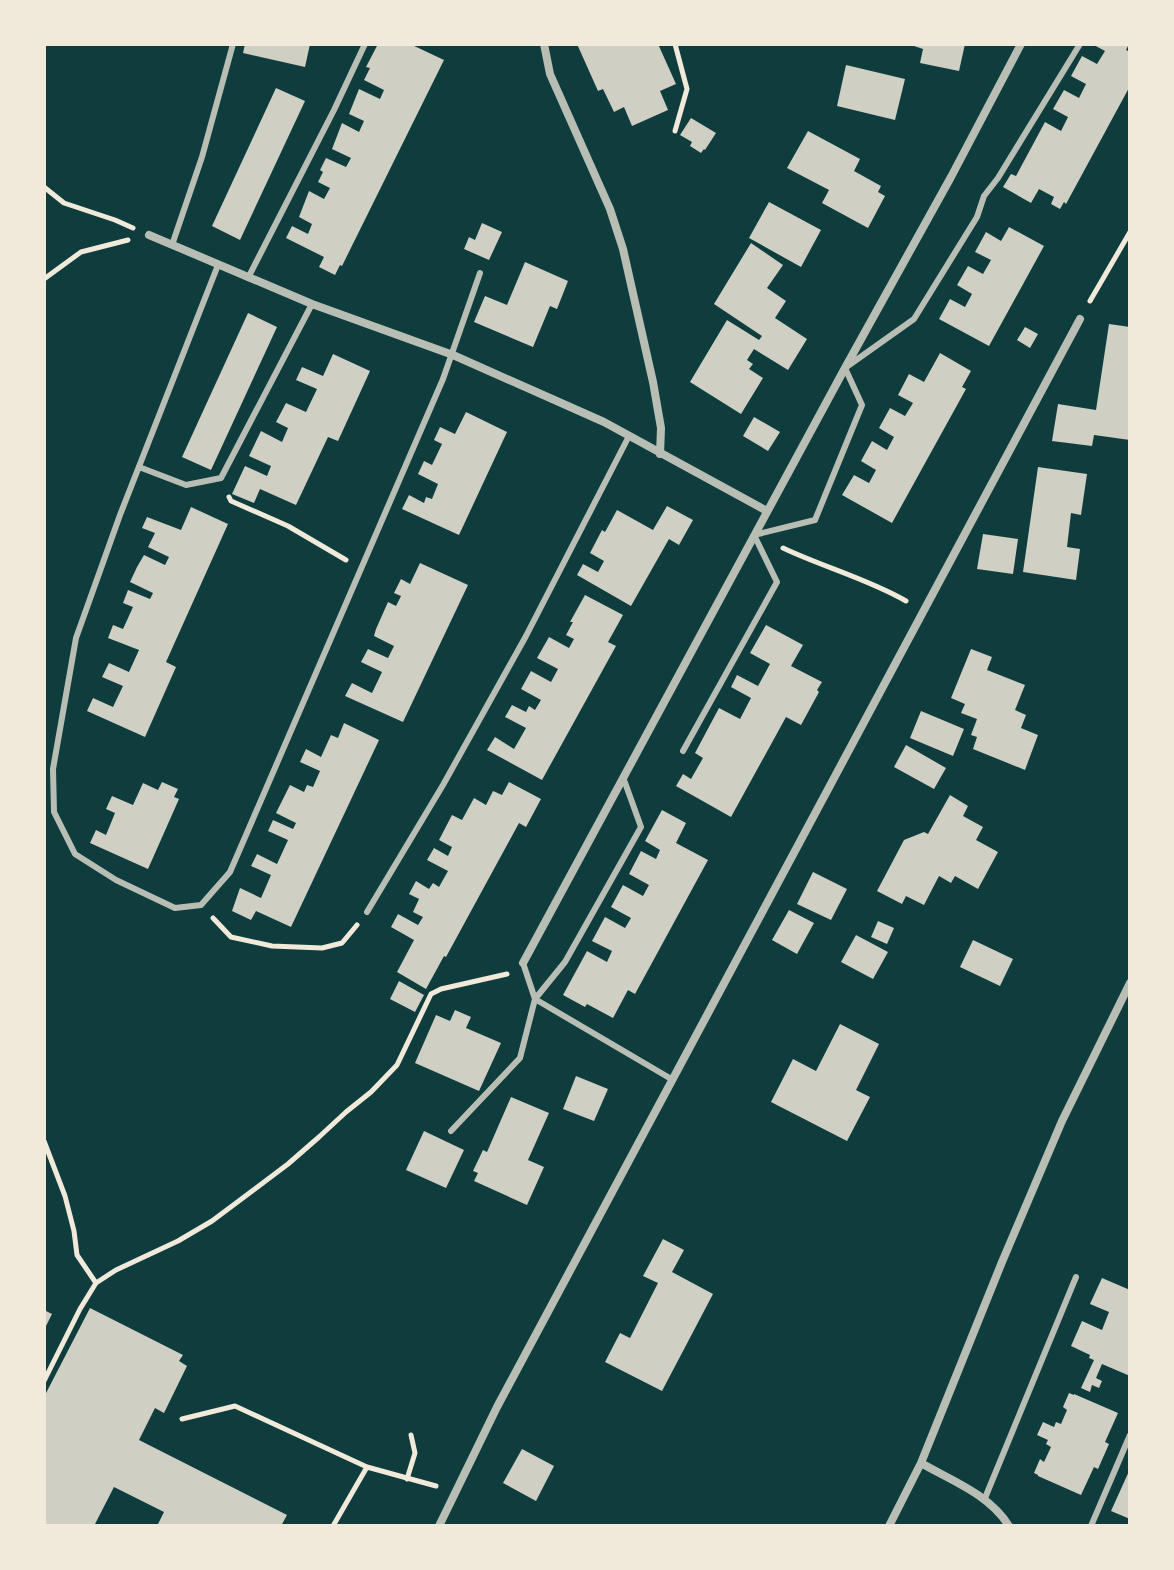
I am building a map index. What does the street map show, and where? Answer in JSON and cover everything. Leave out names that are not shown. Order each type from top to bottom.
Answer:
[{"type":"street","points":[[544,44],[550,74],[610,209],[623,249],[653,382],[661,428],[660,454]]},
{"type":"street","points":[[523,963],[1021,44]]},
{"type":"street","points":[[149,235],[312,304],[453,355],[604,422],[767,511]]},
{"type":"street","points":[[439,1526],[497,1407],[1080,319]]},
{"type":"street","points":[[889,1526],[921,1463],[1062,1121],[1130,983]]},
{"type":"street","points":[[921,1463],[985,1498],[1009,1526]]},
{"type":"lane","points":[[172,245],[202,157],[233,44]]},
{"type":"lane","points":[[248,278],[365,44]]},
{"type":"lane","points":[[683,751],[777,582],[754,535],[815,520],[862,405],[845,368],[914,319],[977,217],[984,196],[1080,44]]},
{"type":"lane","points":[[218,265],[76,638],[53,769],[54,812],[75,854],[116,880],[175,908],[201,905],[230,872],[453,355],[480,273]]},
{"type":"lane","points":[[139,467],[186,485],[221,478],[312,304]]},
{"type":"lane","points":[[367,912],[443,785],[526,636],[629,436]]},
{"type":"lane","points":[[451,1131],[520,1058],[535,999],[565,962],[641,827],[623,777]]},
{"type":"lane","points":[[523,963],[535,999],[673,1080]]},
{"type":"lane","points":[[985,1498],[1076,1277]]},
{"type":"lane","points":[[1091,1526],[1130,1435]]},
{"type":"path","points":[[675,44],[687,89],[675,131]]},
{"type":"path","points":[[44,187],[64,203],[149,235]]},
{"type":"path","points":[[1080,319],[1130,232]]},
{"type":"path","points":[[44,279],[81,252],[149,235]]},
{"type":"path","points":[[221,478],[231,501],[288,526],[362,568]]},
{"type":"path","points":[[754,535],[814,563],[892,593],[924,612]]},
{"type":"path","points":[[201,905],[231,937],[272,946],[309,948],[342,943],[367,912]]},
{"type":"path","points":[[44,1381],[96,1283],[212,1221],[288,1164],[371,1092],[397,1065],[431,994],[507,974],[523,963]]},
{"type":"path","points":[[44,1141],[65,1196],[77,1255],[96,1283]]},
{"type":"path","points":[[182,1419],[235,1406],[367,1467],[407,1479],[415,1453],[411,1435]]},
{"type":"path","points":[[333,1526],[367,1467]]},
{"type":"building","points":[[245,44],[310,44],[305,67],[243,53]]},
{"type":"building","points":[[378,44],[410,44],[444,60],[335,275],[319,267],[324,257],[286,238],[292,226],[308,234],[312,224],[299,217],[309,191],[324,199],[330,188],[318,182],[326,158],[346,167],[351,158],[332,149],[342,123],[359,132],[364,121],[349,114],[359,89],[380,99],[384,90],[364,80],[370,68],[366,67]]},
{"type":"building","points":[[577,44],[658,44],[676,84],[660,91],[668,110],[632,126],[624,107],[614,112],[603,89],[598,91]]},
{"type":"building","points":[[908,44],[965,44],[959,71],[920,63],[923,49]]},
{"type":"building","points":[[1092,44],[1129,44],[1126,50],[1130,52],[1130,86],[1066,204],[1064,202],[1060,209],[1051,204],[1054,197],[1039,189],[1031,203],[1003,187],[1011,174],[1016,176],[1045,122],[1061,131],[1068,117],[1053,109],[1064,90],[1079,98],[1086,84],[1071,76],[1082,56],[1097,64],[1105,51]]},
{"type":"building","points":[[846,65],[905,79],[895,120],[837,106]]},
{"type":"building","points":[[276,88],[305,101],[240,240],[212,226]]},
{"type":"building","points":[[691,118],[716,133],[701,153],[690,146],[692,142],[680,135]]},
{"type":"building","points":[[808,131],[860,159],[854,171],[881,186],[878,192],[885,196],[868,228],[822,203],[829,190],[787,168]]},
{"type":"building","points":[[769,202],[821,230],[801,267],[749,238]]},
{"type":"building","points":[[482,223],[502,232],[489,260],[464,249],[469,237],[475,240]]},
{"type":"building","points":[[1009,227],[1044,246],[989,346],[939,319],[950,299],[965,307],[972,294],[957,285],[968,266],[983,274],[991,260],[975,252],[986,232],[1001,241]]},
{"type":"building","points":[[751,243],[783,265],[767,288],[786,301],[775,318],[807,339],[788,370],[754,349],[747,360],[753,364],[749,369],[763,378],[741,414],[690,382],[727,320],[759,340],[762,336],[714,304]]},
{"type":"building","points":[[525,262],[568,281],[557,309],[550,306],[533,347],[474,322],[485,296],[507,305]]},
{"type":"building","points":[[248,313],[277,327],[211,470],[182,457]]},
{"type":"building","points":[[1109,324],[1130,327],[1130,440],[1094,435],[1092,446],[1052,441],[1058,404],[1096,410]]},
{"type":"building","points":[[1025,327],[1038,334],[1030,348],[1017,340]]},
{"type":"building","points":[[940,353],[971,371],[962,387],[966,389],[892,523],[842,495],[854,475],[869,483],[876,470],[861,461],[872,441],[887,450],[894,437],[879,428],[890,408],[905,416],[913,403],[898,395],[909,374],[924,382]]},
{"type":"building","points":[[333,354],[370,371],[338,441],[328,437],[296,505],[260,489],[254,503],[232,494],[245,466],[267,476],[271,466],[249,456],[261,431],[282,442],[288,428],[276,422],[286,403],[306,412],[317,389],[296,380],[302,367],[323,376]]},
{"type":"building","points":[[466,412],[507,432],[459,535],[402,509],[409,495],[424,503],[426,497],[432,499],[438,484],[418,474],[424,461],[432,465],[442,444],[434,440],[440,427],[455,434]]},
{"type":"building","points":[[754,417],[780,432],[768,451],[743,436]]},
{"type":"building","points":[[1038,467],[1087,474],[1081,515],[1071,513],[1067,547],[1080,549],[1076,580],[1023,572]]},
{"type":"building","points":[[667,506],[693,520],[679,545],[669,539],[631,606],[577,575],[583,564],[598,572],[604,561],[590,553],[617,510],[653,530]]},
{"type":"building","points":[[191,507],[228,524],[166,662],[176,667],[145,737],[87,711],[93,698],[113,707],[123,686],[102,677],[109,663],[129,672],[139,650],[108,638],[113,625],[123,629],[133,607],[123,603],[128,590],[150,599],[153,593],[130,582],[137,567],[144,555],[165,565],[169,557],[148,547],[155,533],[142,528],[147,517],[181,530]]},
{"type":"building","points":[[983,534],[1018,539],[1013,574],[977,569]]},
{"type":"building","points":[[420,563],[468,585],[403,722],[345,696],[352,683],[372,693],[382,672],[361,662],[368,649],[388,658],[394,646],[374,636],[376,629],[388,602],[396,606],[401,596],[394,593],[401,579],[410,584]]},
{"type":"building","points":[[585,595],[623,615],[608,642],[616,646],[542,780],[487,750],[495,737],[514,749],[526,728],[505,717],[512,705],[526,712],[529,706],[535,710],[541,700],[521,689],[531,671],[551,682],[558,669],[537,658],[549,637],[569,648],[574,639],[566,635]]},
{"type":"building","points":[[766,625],[803,645],[791,666],[822,682],[801,725],[786,717],[731,817],[676,786],[683,774],[691,779],[703,758],[695,753],[719,708],[740,719],[751,698],[731,687],[737,675],[758,686],[770,664],[750,653]]},
{"type":"building","points":[[971,649],[992,657],[987,670],[1025,685],[1015,710],[1026,715],[1021,728],[1038,735],[1025,770],[973,749],[977,737],[971,735],[977,719],[961,713],[965,704],[951,698]]},
{"type":"building","points":[[921,711],[964,729],[953,756],[910,738]]},
{"type":"building","points":[[344,723],[379,740],[291,927],[256,911],[251,920],[232,911],[240,888],[261,898],[271,875],[251,866],[257,854],[277,864],[288,840],[268,831],[273,820],[293,829],[296,823],[276,813],[290,785],[304,792],[307,785],[313,787],[320,771],[300,762],[306,749],[321,757],[331,735],[338,738]]},
{"type":"building","points":[[906,745],[946,768],[934,789],[894,767]]},
{"type":"building","points":[[162,782],[178,789],[174,797],[179,799],[148,869],[90,843],[96,830],[106,835],[115,813],[106,809],[112,796],[133,805],[143,783],[158,790]]},
{"type":"building","points":[[509,782],[541,799],[526,827],[519,823],[426,989],[397,972],[414,940],[391,927],[398,914],[418,925],[423,917],[413,912],[419,899],[409,894],[416,881],[429,889],[433,883],[439,887],[448,871],[427,860],[434,848],[448,856],[452,847],[439,840],[452,815],[462,820],[474,798],[486,805],[493,791],[502,795]]},
{"type":"building","points":[[950,795],[968,806],[963,816],[983,827],[976,840],[998,852],[978,889],[955,876],[951,883],[939,876],[924,905],[906,896],[902,904],[877,891],[904,840],[924,832],[928,834]]},
{"type":"building","points":[[662,810],[686,823],[676,843],[708,860],[635,994],[628,990],[613,1018],[563,995],[587,951],[607,962],[612,951],[592,941],[605,917],[625,928],[631,918],[611,907],[623,885],[643,896],[649,885],[629,874],[641,851],[656,859],[660,850],[645,841]]},
{"type":"building","points":[[813,872],[847,889],[831,920],[797,904]]},
{"type":"building","points":[[789,910],[814,923],[797,954],[772,940]]},
{"type":"building","points":[[878,921],[894,928],[887,944],[871,937]]},
{"type":"building","points":[[856,935],[888,952],[873,979],[841,962]]},
{"type":"building","points":[[973,940],[1013,959],[1000,986],[960,967]]},
{"type":"building","points":[[399,981],[424,995],[415,1012],[390,999]]},
{"type":"building","points":[[455,1010],[471,1017],[466,1028],[501,1043],[479,1091],[415,1063],[436,1015],[450,1021]]},
{"type":"building","points":[[840,1024],[879,1044],[856,1090],[870,1097],[847,1141],[771,1102],[793,1059],[816,1071]]},
{"type":"building","points":[[576,1076],[608,1089],[594,1121],[563,1109]]},
{"type":"building","points":[[511,1097],[549,1113],[528,1160],[544,1167],[527,1205],[474,1181],[478,1173],[473,1171],[483,1150],[487,1152]]},
{"type":"building","points":[[424,1131],[464,1150],[446,1188],[406,1170]]},
{"type":"building","points":[[663,1239],[684,1250],[672,1272],[713,1294],[662,1391],[605,1362],[620,1333],[630,1338],[658,1283],[643,1276]]},
{"type":"building","points":[[1102,1278],[1130,1290],[1130,1376],[1102,1364],[1096,1378],[1102,1381],[1099,1388],[1092,1385],[1090,1392],[1081,1388],[1094,1360],[1071,1346],[1082,1321],[1102,1330],[1109,1312],[1090,1304]]},
{"type":"building","points":[[90,1308],[183,1355],[179,1361],[187,1366],[164,1413],[155,1408],[139,1440],[287,1515],[281,1526],[157,1526],[164,1512],[114,1487],[94,1526],[44,1526],[44,1397]]},
{"type":"building","points":[[44,1310],[52,1314],[44,1330]]},
{"type":"building","points":[[1069,1393],[1118,1413],[1105,1442],[1109,1444],[1098,1469],[1094,1467],[1081,1495],[1034,1473],[1040,1459],[1044,1462],[1051,1447],[1046,1444],[1048,1440],[1037,1435],[1043,1422],[1054,1427],[1056,1422],[1061,1424]]},
{"type":"building","points":[[522,1449],[554,1466],[536,1501],[503,1483]]},
{"type":"building","points":[[1130,1469],[1130,1519],[1111,1511]]}]
